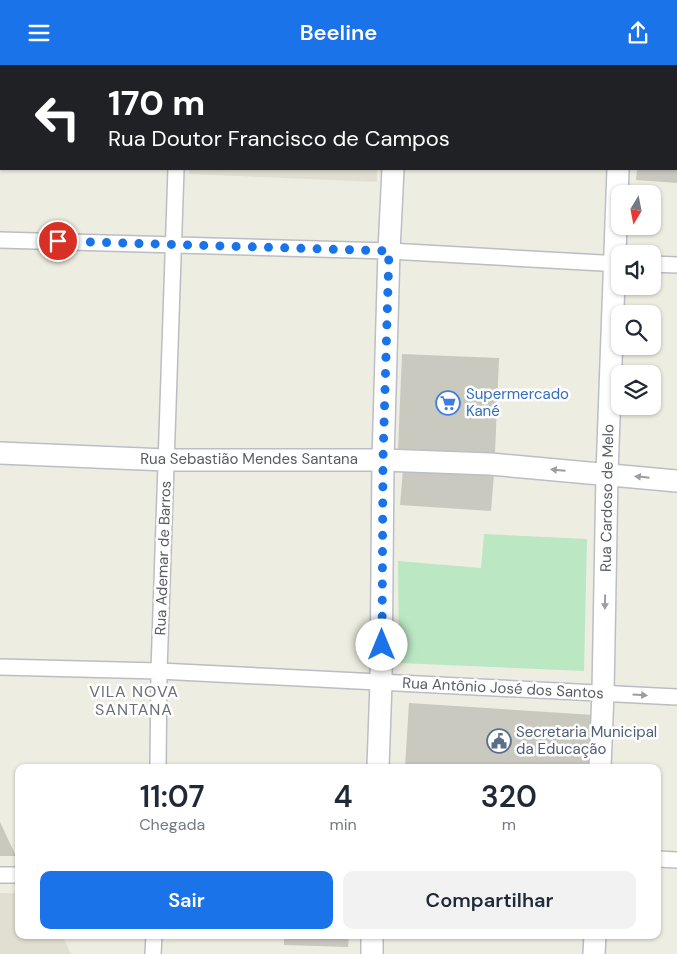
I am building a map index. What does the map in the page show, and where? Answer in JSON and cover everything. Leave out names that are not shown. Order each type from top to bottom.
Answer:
[{"type":"street","name":"Rua Ademar de Barros","points":[[158,764],[159,671],[176,170]]},
{"type":"street","points":[[378,764],[382,682],[383,460],[393,170]]},
{"type":"street","name":"Rua Cardoso de Melo","points":[[617,245],[618,170]]},
{"type":"street","points":[[0,240],[389,251],[611,264]]},
{"type":"street","points":[[661,264],[677,265]]},
{"type":"street","name":"Rua Cardoso de Melo","points":[[600,764],[607,474],[616,295]]},
{"type":"street","name":"Rua Sebastião Mendes Santana","points":[[0,453],[166,460],[383,460],[490,464],[677,481]]},
{"type":"street","name":"Rua Antônio José dos Santos","points":[[0,667],[159,671],[677,697]]},
{"type":"street","points":[[661,859],[677,860]]},
{"type":"street","points":[[0,875],[15,875]]},
{"type":"street","points":[[154,939],[154,954]]},
{"type":"street","points":[[372,939],[372,954]]},
{"type":"street","points":[[594,954],[595,939]]},
{"type":"shaded area","points":[[189,170],[377,170],[377,182],[189,174]]},
{"type":"shaded area","points":[[0,893],[15,893],[15,939],[64,939],[71,954],[0,954]]},
{"type":"green space","points":[[484,534],[587,539],[584,671],[399,663],[398,561],[481,568]]},
{"type":"building","points":[[637,170],[677,170],[677,183],[636,180]]},
{"type":"building","name":"Supermercado Kané","points":[[402,354],[499,358],[495,453],[398,449]]},
{"type":"building","points":[[403,469],[494,475],[491,511],[400,505]]},
{"type":"building","name":"Secretaria Municipal da Educação","points":[[409,703],[594,715],[591,764],[405,764]]},
{"type":"building","points":[[0,822],[15,856],[0,856]]},
{"type":"building","points":[[284,939],[349,939],[348,947],[284,945]]},
{"type":"place","name":"Supermercado Kané","points":[[448,403]]},
{"type":"place","name":"Secretaria Municipal da Educação","points":[[499,741]]},
{"type":"district","name":"VILA NOVA SANTANA","points":[[134,700]]},
{"type":"route","points":[[58,241],[389,251],[383,460],[382,645]]}]
